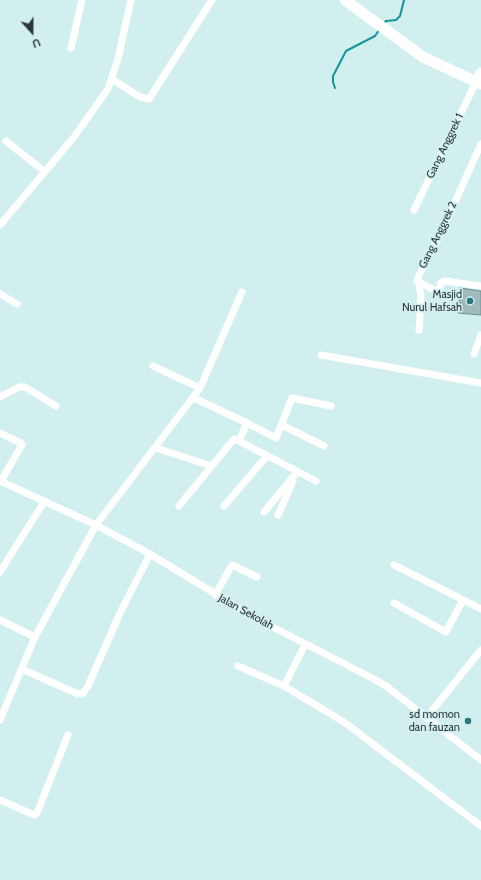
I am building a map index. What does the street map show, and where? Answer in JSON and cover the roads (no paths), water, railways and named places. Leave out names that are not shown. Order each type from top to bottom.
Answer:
[{"type":"main road","points":[[345,0],[423,57],[479,79]]},
{"type":"street","points":[[71,48],[82,0]]},
{"type":"street","points":[[0,225],[89,117],[108,89],[112,79],[131,0]]},
{"type":"street","points":[[112,79],[140,97],[150,99],[212,0]]},
{"type":"street","name":"Gang Anggrek 1","points":[[414,210],[479,79]]},
{"type":"street","points":[[6,141],[45,172]]},
{"type":"street","name":"Gang Anggrek 2","points":[[419,330],[421,297],[417,281],[418,276],[442,231],[481,144]]},
{"type":"street","points":[[417,281],[438,292],[441,283],[445,281],[481,286]]},
{"type":"street","points":[[0,720],[36,637],[96,525],[194,398],[200,388],[242,292]]},
{"type":"street","points":[[0,294],[17,304]]},
{"type":"street","points":[[474,354],[481,335]]},
{"type":"street","points":[[321,354],[481,383]]},
{"type":"street","points":[[153,366],[200,388]]},
{"type":"street","points":[[0,397],[19,387],[25,387],[56,406]]},
{"type":"street","points":[[194,398],[276,438],[292,398],[331,406]]},
{"type":"street","points":[[239,441],[247,423]]},
{"type":"street","points":[[282,425],[324,446]]},
{"type":"street","points":[[0,433],[21,443],[22,446],[0,481]]},
{"type":"street","points":[[179,506],[234,439],[316,481]]},
{"type":"street","points":[[156,448],[211,466]]},
{"type":"street","points":[[224,506],[268,456]]},
{"type":"street","points":[[264,512],[298,472]]},
{"type":"street","points":[[278,515],[298,472]]},
{"type":"street","name":"Jalan Sekolah","points":[[0,481],[96,525],[150,554],[215,595],[305,645],[386,686],[480,757]]},
{"type":"street","points":[[0,572],[44,502]]},
{"type":"street","points":[[22,669],[78,694],[83,693],[91,680],[120,613],[150,554]]},
{"type":"street","points":[[215,595],[232,565],[256,577]]},
{"type":"street","points":[[394,565],[481,609]]},
{"type":"street","points":[[394,603],[446,632],[462,600]]},
{"type":"street","points":[[0,620],[36,637]]},
{"type":"street","points":[[284,686],[305,645]]},
{"type":"street","points":[[427,717],[481,650]]},
{"type":"street","points":[[238,666],[284,686],[344,722],[481,826]]},
{"type":"street","points":[[0,800],[34,815],[37,813],[68,735]]},
{"type":"waterway","points":[[384,23],[386,21],[396,20],[400,16],[404,0]]},
{"type":"waterway","points":[[335,88],[333,76],[346,51],[375,36],[379,30]]},
{"type":"place","name":"Masjid Nurul Hafsah","points":[[470,301]]},
{"type":"place","name":"sd momon dan fauzan","points":[[468,721]]}]
